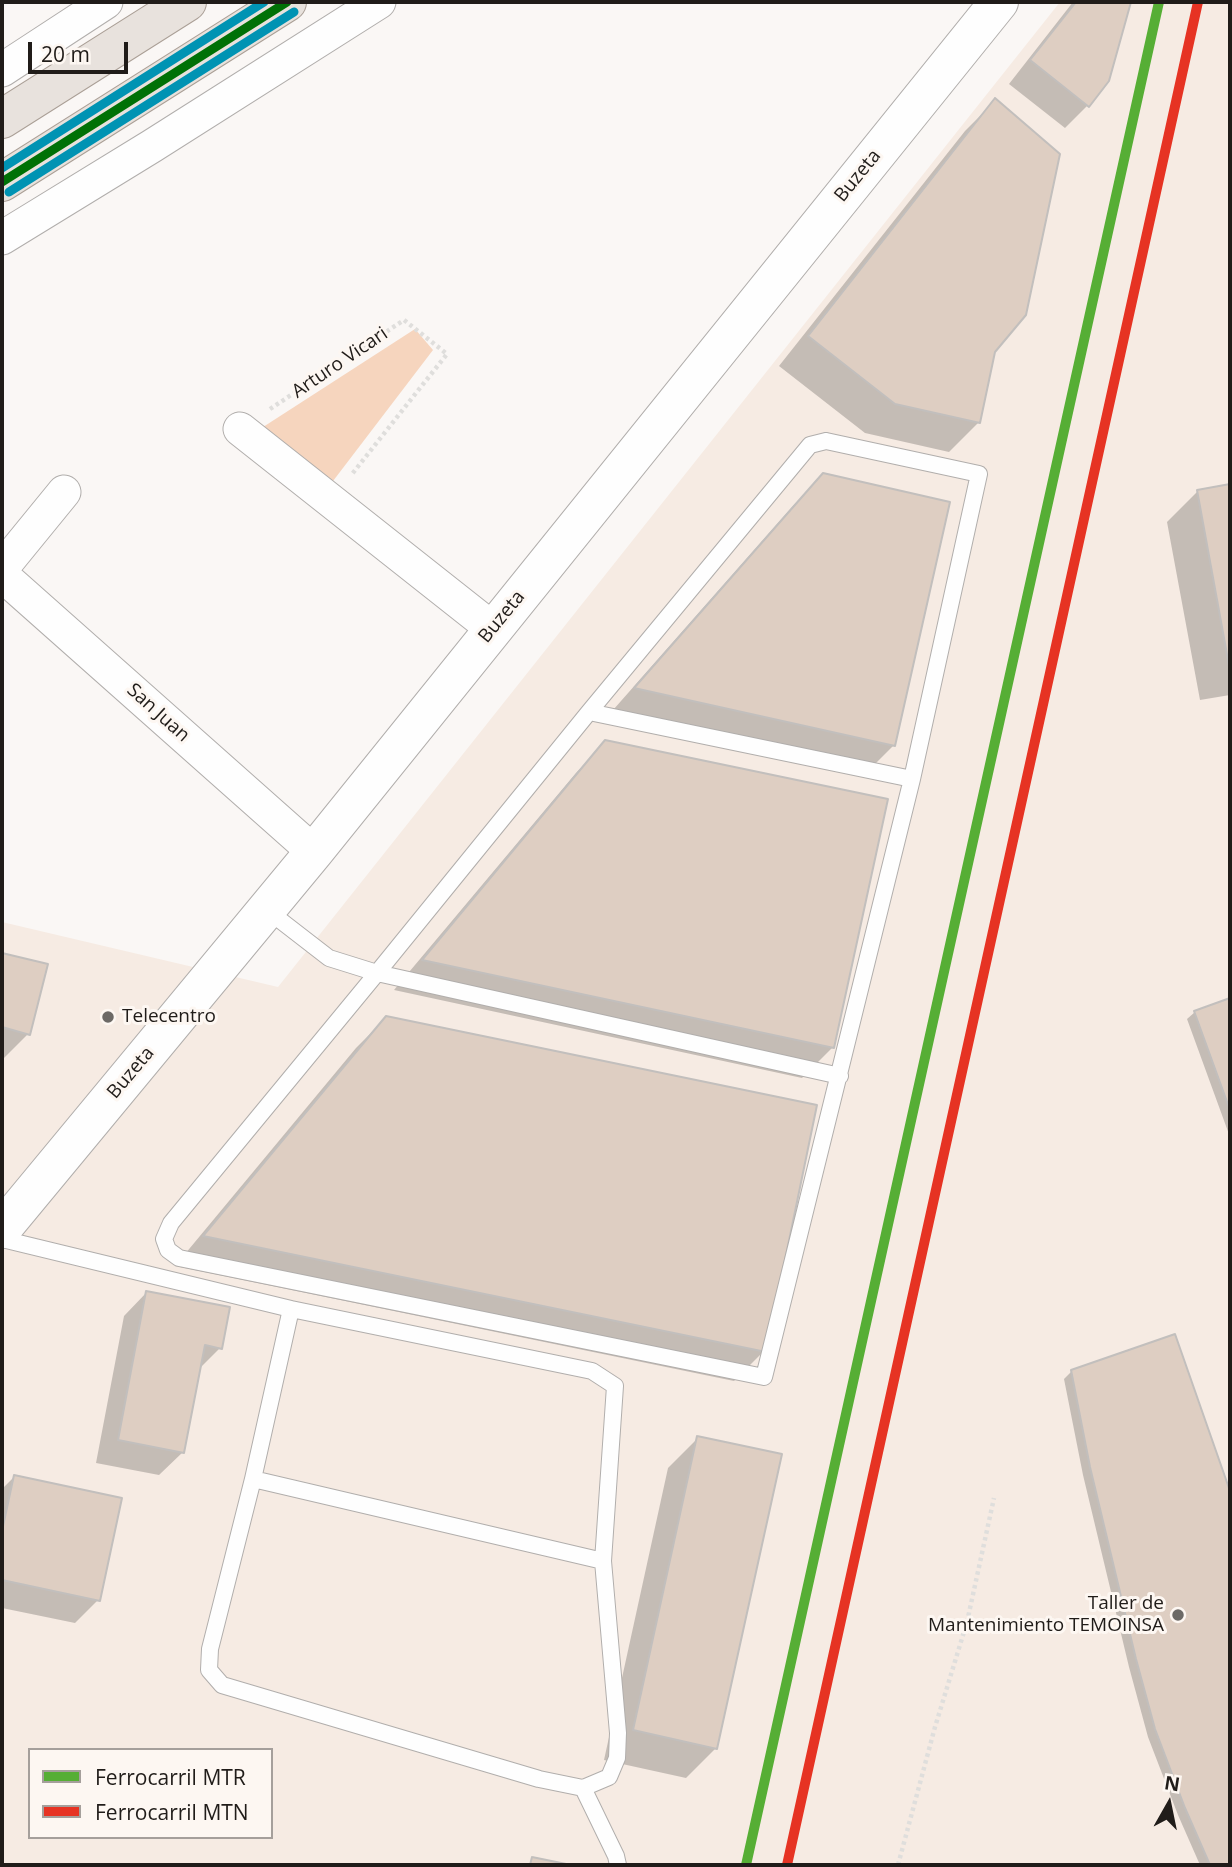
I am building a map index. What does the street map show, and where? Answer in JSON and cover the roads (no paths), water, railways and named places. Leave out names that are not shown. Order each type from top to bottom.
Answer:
[{"type":"main road","points":[[2,119],[187,2]]},
{"type":"main road","points":[[2,182],[288,2]]},
{"type":"street","points":[[2,70],[106,2]]},
{"type":"street","points":[[2,238],[379,2]]},
{"type":"street","name":"Buzeta","points":[[2,1229],[267,910],[999,2]]},
{"type":"street","points":[[240,429],[493,629]]},
{"type":"street","points":[[2,568],[64,492]]},
{"type":"street","name":"San Juan","points":[[2,575],[314,852]]},
{"type":"lane","points":[[827,441],[979,474],[912,779],[764,1377],[179,1258],[168,1250],[164,1240],[171,1223],[589,712],[810,445],[827,441]]},
{"type":"lane","points":[[589,712],[912,779]]},
{"type":"lane","points":[[267,910],[329,958],[377,973],[840,1076]]},
{"type":"lane","points":[[2,1240],[291,1309],[592,1371],[615,1386],[603,1560],[618,1733],[617,1758],[609,1777],[583,1788],[539,1780],[222,1685],[209,1670],[210,1649],[253,1479],[291,1309]]},
{"type":"lane","points":[[253,1479],[603,1560]]},
{"type":"lane","points":[[583,1788],[618,1865]]},
{"type":"rail line","name":"MTR","points":[[746,1865],[1159,2]]},
{"type":"rail line","name":"MTN","points":[[787,1865],[1198,2]]},
{"type":"place","name":"Telecentro","points":[[108,1017]]},
{"type":"place","name":"Taller de Mantenimiento TEMOINSA","points":[[1178,1615]]}]
